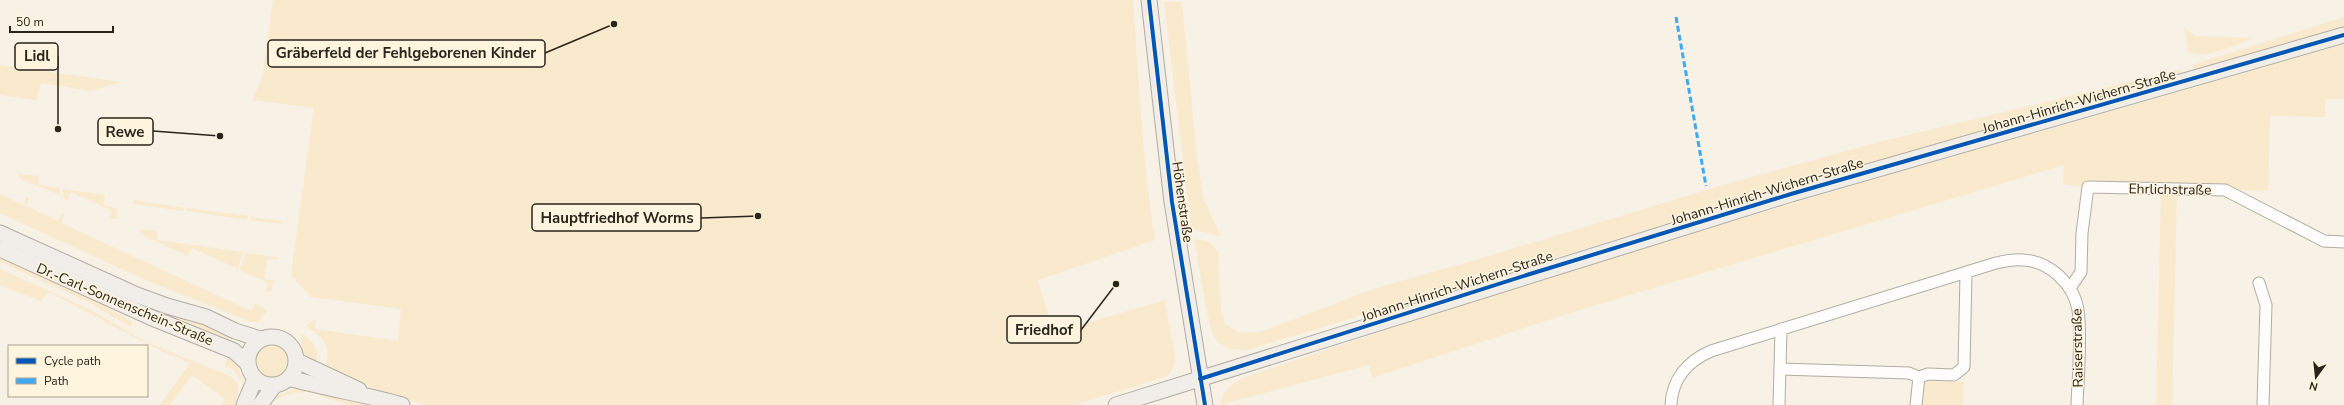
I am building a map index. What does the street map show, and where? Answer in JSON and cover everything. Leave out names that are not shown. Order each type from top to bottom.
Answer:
[{"type":"street","name":"Höhenstraße","points":[[1149,0],[1172,202],[1205,405]]},
{"type":"street","name":"Johann-Hinrich-Wichern-Straße","points":[[1200,379],[1515,279],[1791,194],[2344,35]]},
{"type":"street","name":"Ehrlichstraße","points":[[2070,288],[2081,272],[2082,233],[2088,187],[2225,190],[2324,241],[2344,242]]},
{"type":"street","name":"Dr.-Carl-Sonnenschein-Straße","points":[[0,233],[143,297],[206,317],[235,331],[260,339]]},
{"type":"street","name":"Dr.-Carl-Sonnenschein-Straße","points":[[0,249],[150,317],[234,351],[247,363]]},
{"type":"street","name":"Raiserstraße","points":[[1671,405],[1674,388],[1679,376],[1694,360],[1711,351],[1996,263],[2024,260],[2038,263],[2051,269],[2070,288],[2078,310],[2077,405]]},
{"type":"street","points":[[1780,369],[1909,373],[1919,377],[1928,374],[1954,375],[1964,367],[1966,273]]},
{"type":"street","points":[[2259,283],[2266,305],[2263,405]]},
{"type":"street","points":[[1779,405],[1781,329]]},
{"type":"street","points":[[270,336],[281,338],[292,347],[297,362],[295,371],[289,378],[285,382],[274,386],[263,384],[256,380],[247,363],[248,354],[252,346],[260,339],[270,336]]},
{"type":"street","points":[[297,362],[367,394],[402,405]]},
{"type":"street","points":[[1916,405],[1919,377]]},
{"type":"street","points":[[289,378],[337,391],[367,394]]},
{"type":"street","points":[[1116,405],[1200,379]]},
{"type":"street","points":[[244,405],[256,380]]},
{"type":"street","points":[[260,405],[274,386]]},
{"type":"shaded area","points":[[273,0],[1133,0],[1144,150],[1155,240],[1038,280],[1051,325],[1070,328],[1165,300],[1175,357],[1173,367],[1168,374],[1162,378],[1073,405],[426,405],[366,386],[325,369],[327,349],[325,344],[318,335],[306,326],[311,321],[316,320],[315,329],[398,341],[401,309],[311,297],[291,275],[314,108],[252,100],[262,79]]},
{"type":"shaded area","points":[[1164,1],[1182,2],[1196,148],[1203,198],[1221,237],[1197,230],[1191,226]]},
{"type":"shaded area","points":[[2344,17],[2344,28],[2195,71],[2192,65]]},
{"type":"shaded area","points":[[2184,27],[2195,36],[2254,38],[2211,53],[2194,54],[2188,51]]},
{"type":"shaded area","points":[[2344,44],[2344,99],[2325,99],[2325,117],[2270,116],[2268,191],[2088,187],[2063,184],[2064,165],[1570,313],[1372,378],[1369,365],[1220,405],[1226,391],[1236,382],[1245,377],[1544,277],[1834,191]]},
{"type":"shaded area","points":[[0,65],[121,82],[91,91],[41,83],[36,100],[0,95]]},
{"type":"shaded area","points":[[2182,69],[2174,78],[1817,179],[1247,350],[1230,349],[1218,342],[1213,335],[1207,312],[1194,239],[1207,241],[1218,251],[1221,311],[1225,324],[1239,333],[1260,332],[1376,288],[1475,260],[1723,185],[1875,143]]},
{"type":"shaded area","points":[[19,174],[39,176],[38,185],[60,188],[60,195],[19,178]]},
{"type":"shaded area","points":[[63,189],[105,195],[104,205],[118,209],[116,219],[109,219],[112,211],[71,192],[67,200],[64,198]]},
{"type":"shaded area","points":[[2161,192],[2177,193],[2172,405],[2156,405]]},
{"type":"shaded area","points":[[0,194],[23,205],[27,197],[29,198],[26,206],[58,221],[62,213],[65,215],[61,223],[251,311],[255,303],[267,311],[258,322],[251,322],[152,283],[0,213]]},
{"type":"shaded area","points":[[133,200],[184,208],[184,211],[133,204]]},
{"type":"shaded area","points":[[187,208],[248,216],[247,220],[186,211]]},
{"type":"shaded area","points":[[251,217],[282,221],[281,224],[251,220]]},
{"type":"shaded area","points":[[142,229],[158,231],[157,240],[243,252],[238,269],[192,248],[188,256],[140,234],[139,231]]},
{"type":"shaded area","points":[[0,238],[230,335],[228,342],[143,308],[0,243]]},
{"type":"shaded area","points":[[246,253],[277,257],[276,260],[267,259],[264,279],[274,281],[271,291],[265,292],[268,283],[240,270]]},
{"type":"shaded area","points":[[0,256],[99,302],[133,323],[130,327],[92,304],[0,262]]},
{"type":"shaded area","points":[[0,269],[89,309],[144,341],[230,376],[238,384],[237,405],[221,405],[225,399],[192,375],[170,405],[160,405],[190,363],[153,347],[48,292],[41,301],[0,285]]},
{"type":"shaded area","points":[[302,334],[316,347],[317,366],[305,357],[303,353],[301,344]]},
{"type":"shaded area","points":[[272,346],[284,351],[289,363],[284,375],[272,380],[260,375],[255,363],[260,351]]},
{"type":"shaded area","points":[[229,356],[239,368],[244,385],[234,370],[225,366]]},
{"type":"shaded area","points":[[1927,381],[1964,382],[1963,405],[1920,405],[1920,387]]},
{"type":"shaded area","points":[[298,388],[308,390],[306,392],[282,397],[270,405],[265,405],[275,396]]},
{"type":"shaded area","points":[[319,392],[373,405],[350,405],[321,397]]},
{"type":"marked path","points":[[1676,17],[1706,186]]},
{"type":"cycle path","points":[[1149,0],[1172,202],[1205,405]]},
{"type":"cycle path","points":[[1200,379],[1530,274],[1791,194],[2344,35]]},
{"type":"place","name":"Gräberfeld der Fehlgeborenen Kinder","points":[[614,24]]},
{"type":"place","name":"Lidl","points":[[58,129]]},
{"type":"place","name":"Rewe","points":[[220,136]]},
{"type":"place","name":"Hauptfriedhof Worms","points":[[758,216]]},
{"type":"place","name":"Friedhof","points":[[1116,284]]}]
